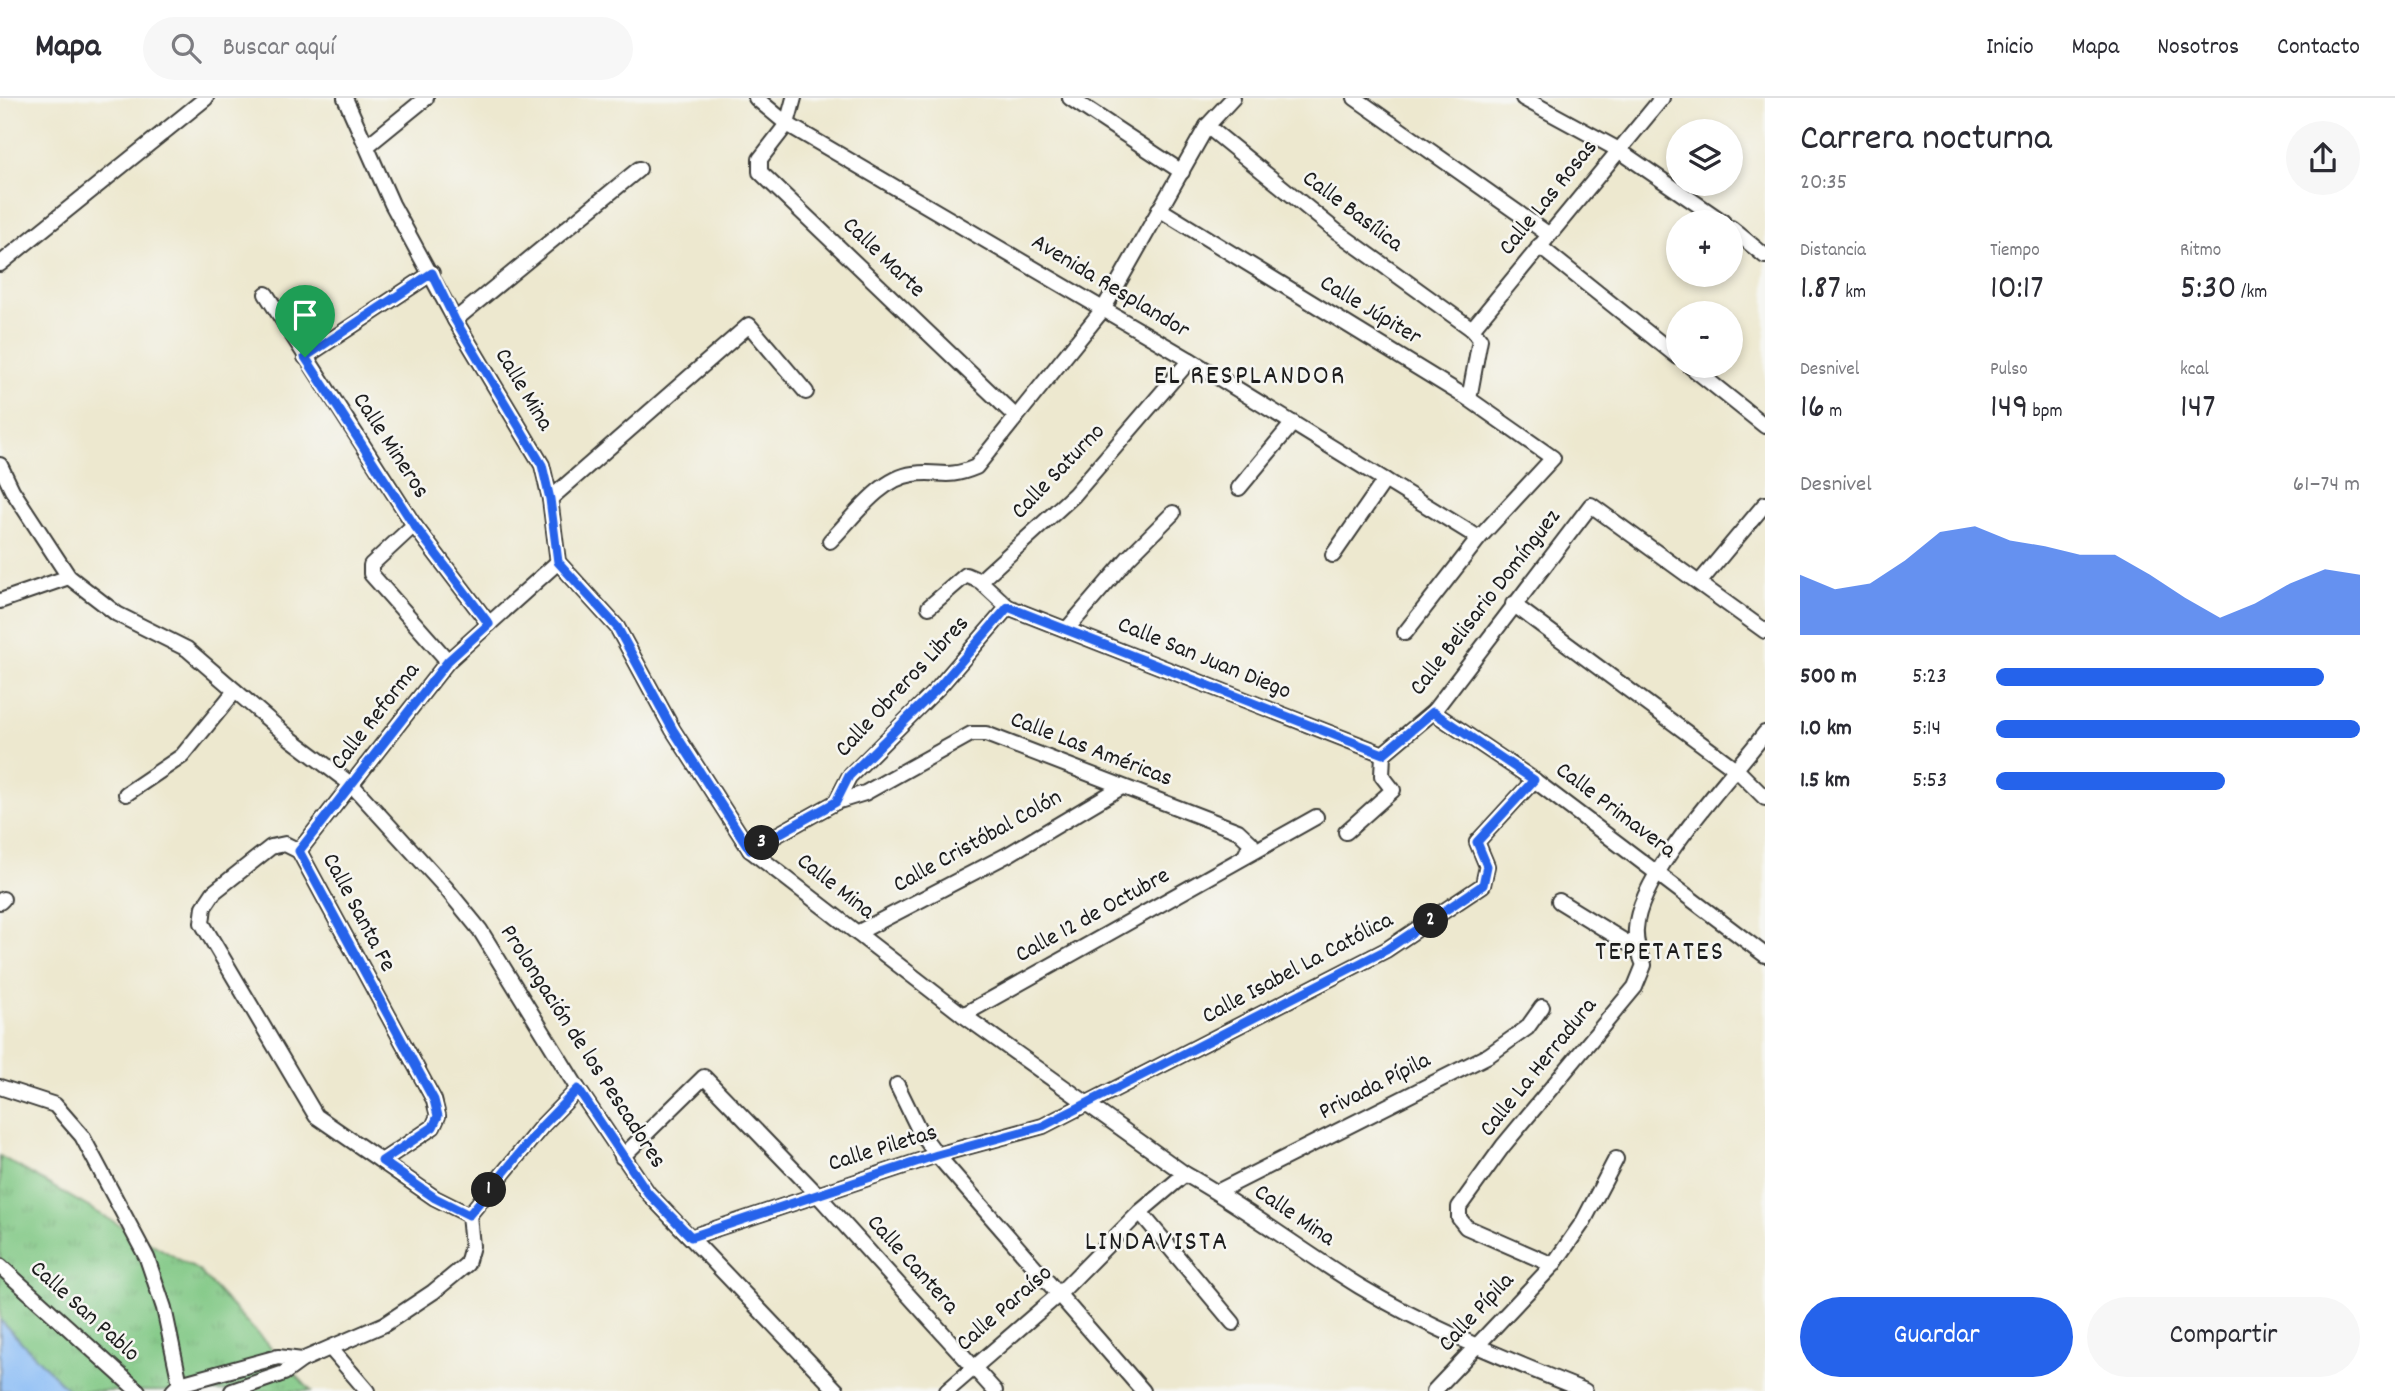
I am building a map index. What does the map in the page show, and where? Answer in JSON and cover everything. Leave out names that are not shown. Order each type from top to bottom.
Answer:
[{"type":"street","points":[[0,264],[206,98]]},
{"type":"street","name":"Calle Mina","points":[[345,98],[392,204],[432,273],[455,320],[542,465],[550,499],[558,562],[617,627],[673,730],[750,850],[963,1015],[1185,1174],[1217,1192],[1360,1287],[1478,1348],[1586,1391]]},
{"type":"street","points":[[367,146],[426,98]]},
{"type":"street","name":"Avenida Resplandor","points":[[756,98],[787,124],[1104,308],[1479,538]]},
{"type":"street","points":[[787,124],[794,98]]},
{"type":"street","points":[[1070,98],[1182,172]]},
{"type":"street","points":[[830,541],[891,481],[913,474],[954,476],[976,467],[1104,308],[1208,126],[1234,98]]},
{"type":"street","points":[[1355,98],[1544,240],[1666,346]]},
{"type":"street","points":[[1523,98],[1617,149],[1706,210]]},
{"type":"street","name":"Calle Las Rosas","points":[[1472,329],[1617,149],[1662,98]]},
{"type":"street","name":"Calle Marte","points":[[787,124],[760,159],[760,172],[1016,417]]},
{"type":"street","name":"Calle Basílica","points":[[1208,126],[1336,231],[1472,329]]},
{"type":"street","points":[[455,320],[639,169]]},
{"type":"street","name":"Calle Júpiter","points":[[1159,209],[1469,399],[1553,458],[1479,538]]},
{"type":"street","points":[[1743,238],[1765,256]]},
{"type":"street","points":[[305,357],[432,273]]},
{"type":"street","name":"Calle Mineros","points":[[266,294],[414,525],[489,624]]},
{"type":"street","points":[[550,499],[749,325],[807,392]]},
{"type":"street","points":[[1469,399],[1480,339],[1472,329]]},
{"type":"street","name":"Calle Saturno","points":[[980,581],[1074,495],[1190,360]]},
{"type":"street","points":[[1705,378],[1765,426]]},
{"type":"street","points":[[1240,488],[1293,423]]},
{"type":"street","name":"Prolongación de los Pescadores","points":[[0,465],[12,490],[69,577],[117,614],[187,649],[290,739],[352,785],[480,930],[578,1089],[648,1193],[837,1391]]},
{"type":"street","points":[[1334,555],[1385,480]]},
{"type":"street","points":[[1765,504],[1699,583],[1765,631]]},
{"type":"street","name":"Calle Belisario Domínguez","points":[[1383,754],[1433,712],[1591,505],[1699,583]]},
{"type":"street","points":[[1067,629],[1128,558],[1173,513]]},
{"type":"street","points":[[414,525],[371,565],[371,574],[448,661]]},
{"type":"street","points":[[1405,633],[1479,538]]},
{"type":"street","name":"Calle Reforma","points":[[299,851],[448,661],[558,562]]},
{"type":"street","points":[[929,607],[965,575],[980,581],[1008,607]]},
{"type":"street","points":[[0,601],[69,577]]},
{"type":"street","points":[[1513,604],[1737,770],[1765,798]]},
{"type":"street","name":"Calle San Juan Diego","points":[[1008,607],[1383,754]]},
{"type":"street","name":"Calle Obreros Libres","points":[[836,802],[849,776],[939,687],[1008,607]]},
{"type":"street","points":[[126,794],[181,756],[235,691]]},
{"type":"street","name":"Calle Primavera","points":[[1433,712],[1534,780],[1657,870],[1765,955]]},
{"type":"street","name":"Calle La Herradura","points":[[1553,1265],[1466,1227],[1459,1218],[1459,1207],[1503,1146],[1635,987],[1644,965],[1637,949],[1636,927],[1657,870],[1765,733]]},
{"type":"street","name":"Calle Las Américas","points":[[750,850],[836,802],[865,793],[971,734],[986,734],[1120,788],[1245,834],[1251,843],[1245,856]]},
{"type":"street","points":[[1346,832],[1393,790],[1382,776],[1383,754]]},
{"type":"street","name":"Calle Isabel La Católica","points":[[1088,1105],[1386,950],[1476,892],[1483,885],[1487,866],[1477,842],[1534,780]]},
{"type":"street","name":"Calle Cristóbal Colón","points":[[857,933],[1009,854],[1120,788]]},
{"type":"street","name":"Calle 12 de Octubre","points":[[963,1015],[1316,817]]},
{"type":"street","name":"Calle Santa Fe","points":[[285,844],[299,851],[434,1100],[438,1116],[433,1127],[382,1161],[316,1116],[202,923],[204,907],[214,892],[271,847],[285,844]]},
{"type":"street","points":[[1559,901],[1637,949]]},
{"type":"street","name":"Privada Pípila","points":[[1217,1192],[1489,1055],[1527,1028],[1542,1007]]},
{"type":"street","name":"Calle Cantera","points":[[622,1157],[704,1077],[816,1194],[995,1391]]},
{"type":"street","points":[[897,1085],[920,1132],[937,1155],[1143,1391]]},
{"type":"street","points":[[0,1087],[55,1105],[82,1136],[147,1258],[164,1308],[177,1387],[278,1357],[302,1360]]},
{"type":"street","points":[[232,1391],[251,1389],[285,1373],[302,1360],[332,1350],[385,1324],[433,1292],[467,1264],[472,1246],[469,1215],[542,1126],[578,1089]]},
{"type":"street","name":"Calle Piletas","points":[[691,1237],[937,1155],[1043,1126],[1088,1105]]},
{"type":"street","points":[[1553,1265],[1583,1222],[1616,1159]]},
{"type":"street","points":[[382,1161],[435,1198],[469,1215]]},
{"type":"street","name":"Calle Paraíso","points":[[947,1391],[1058,1294],[1140,1212],[1185,1174]]},
{"type":"street","points":[[1140,1212],[1233,1323]]},
{"type":"street","name":"Calle Pípila","points":[[1434,1391],[1478,1348],[1553,1265]]},
{"type":"street","name":"Calle San Pablo","points":[[0,1266],[138,1391]]},
{"type":"street","points":[[332,1350],[367,1391]]},
{"type":"green space","points":[[0,1156],[199,1271],[311,1391],[0,1391]]},
{"type":"water","points":[[0,1320],[69,1391],[0,1391]]},
{"type":"district","name":"EL RESPLANDOR","points":[[1250,378]]},
{"type":"district","name":"TEPETATES","points":[[1660,954]]},
{"type":"district","name":"LINDAVISTA","points":[[1157,1244]]},
{"type":"route","points":[[432,273],[455,320],[542,465],[550,499],[558,562],[617,627],[673,730],[750,850],[836,802],[849,776],[939,687],[1008,607],[1383,754],[1433,712],[1534,780],[1477,842],[1487,866],[1483,885],[1476,892],[1386,950],[1043,1126],[937,1155],[691,1237],[648,1193],[578,1089],[542,1126],[469,1215],[435,1198],[382,1161],[433,1127],[438,1116],[434,1100],[299,851],[448,661],[489,624],[414,525],[305,357],[432,273]]}]
